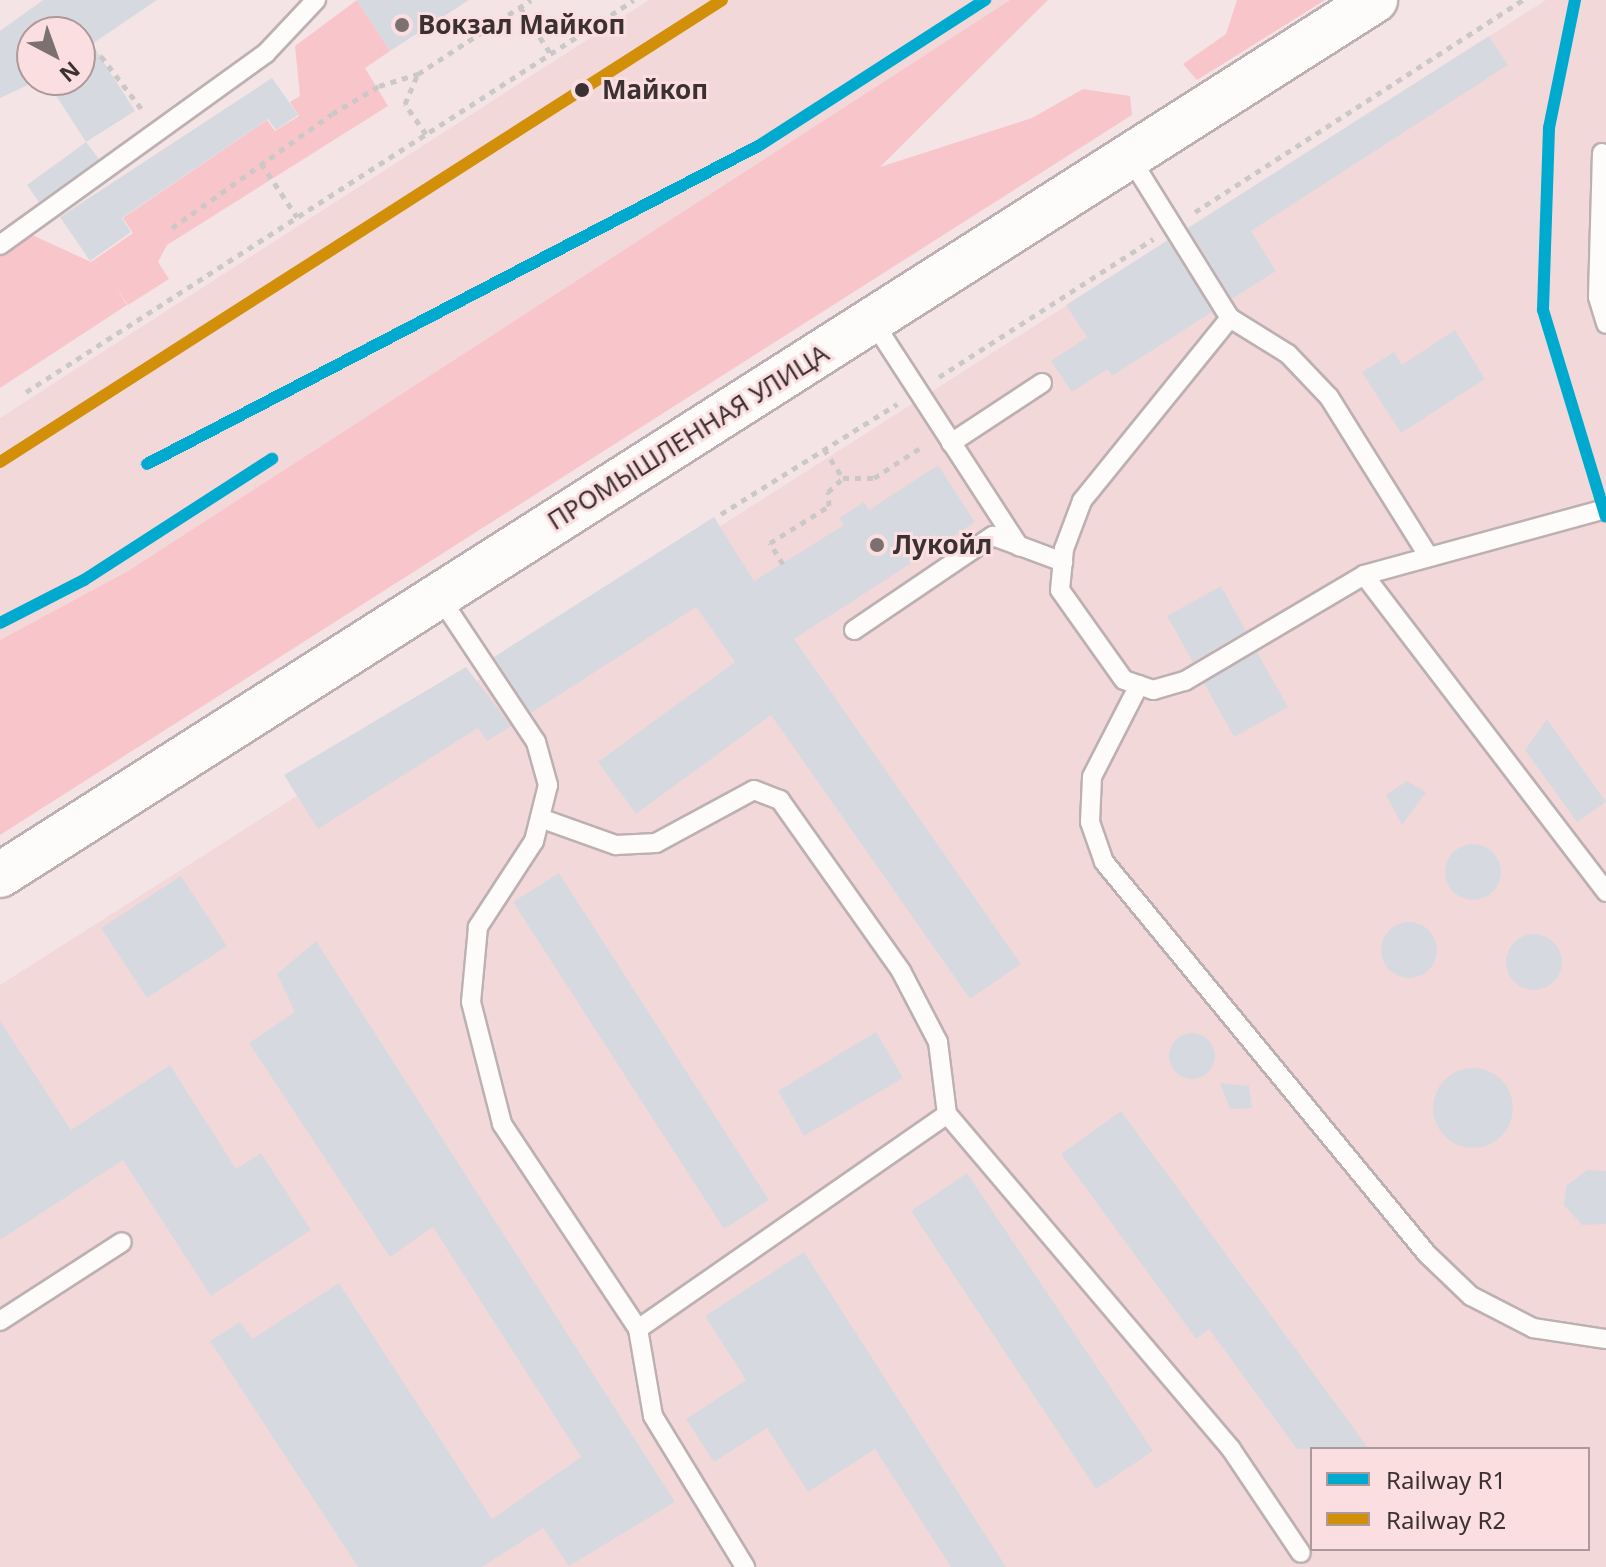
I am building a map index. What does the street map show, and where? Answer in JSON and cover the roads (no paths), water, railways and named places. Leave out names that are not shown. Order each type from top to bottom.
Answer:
[{"type":"main road","name":"ПРОМЫШЛЕННАЯ УЛИЦА","points":[[0,875],[1375,0]]},
{"type":"lane","points":[[0,245],[266,53],[316,0]]},
{"type":"lane","points":[[1602,153],[1598,297],[1606,324]]},
{"type":"lane","points":[[1129,156],[1230,318],[1288,354],[1329,397],[1427,554]]},
{"type":"lane","points":[[1230,318],[1082,501],[1063,562],[1060,590],[1072,614],[1107,662],[1139,685],[1153,690],[1185,681],[1364,575],[1427,554],[1606,509]]},
{"type":"lane","points":[[872,320],[1019,546]]},
{"type":"lane","points":[[948,437],[1042,383]]},
{"type":"lane","points":[[854,630],[993,536],[1063,562]]},
{"type":"lane","points":[[1364,575],[1606,892]]},
{"type":"lane","points":[[439,596],[536,742],[548,785],[534,841],[478,927],[471,1002],[502,1124],[638,1329],[653,1416],[745,1567]]},
{"type":"lane","points":[[1139,685],[1092,777],[1090,822],[1104,862],[1449,1275],[1471,1296],[1533,1328],[1606,1339]]},
{"type":"lane","points":[[540,818],[616,845],[656,843],[754,790],[780,800],[901,971],[938,1042],[947,1114],[1239,1459],[1301,1553]]},
{"type":"lane","points":[[638,1329],[947,1114]]},
{"type":"lane","points":[[0,1321],[122,1242]]},
{"type":"rail line","name":"R2","points":[[0,462],[722,0]]},
{"type":"rail line","name":"R1","points":[[147,464],[760,145],[985,0]]},
{"type":"rail line","name":"R1","points":[[1575,0],[1549,128],[1543,310],[1606,517]]},
{"type":"rail line","name":"R1","points":[[0,623],[84,580],[272,459]]},
{"type":"place","name":"Вокзал Майкоп","points":[[402,25]]},
{"type":"place","name":"Майкоп","points":[[582,90]]},
{"type":"place","name":"Лукойл","points":[[877,545]]}]
